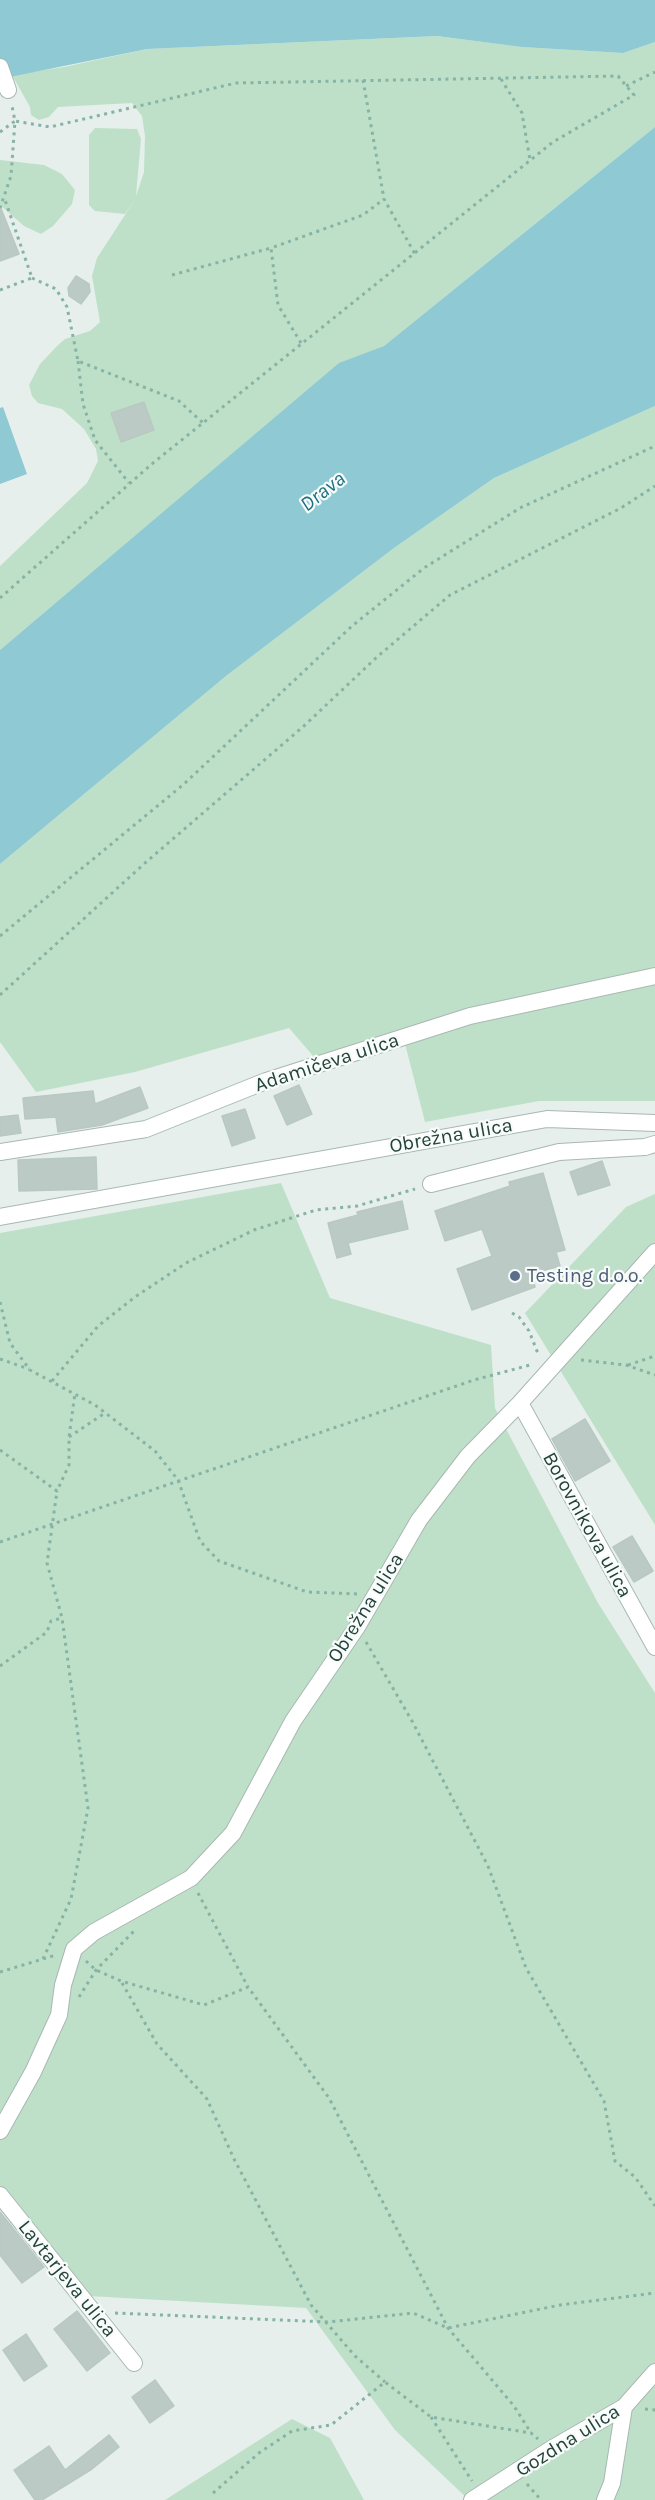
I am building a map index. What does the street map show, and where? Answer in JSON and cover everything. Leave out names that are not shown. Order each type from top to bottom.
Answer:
[{"type":"street","points":[[0,67],[8,90]]},
{"type":"street","name":"Adamičeva ulica","points":[[0,1152],[146,1129],[266,1081],[470,1016],[655,976]]},
{"type":"street","name":"Obrežna ulica","points":[[0,1217],[547,1119],[655,1123]]},
{"type":"street","name":"Obrežna ulica","points":[[431,1184],[559,1152],[645,1147],[655,1144]]},
{"type":"street","name":"Obrežna ulica","points":[[74,1949],[94,1932],[190,1878],[233,1833],[293,1721],[357,1627],[419,1520],[468,1456],[520,1404],[550,1363],[655,1252]]},
{"type":"street","name":"Borovnikova ulica","points":[[520,1404],[655,1647]]},
{"type":"street","points":[[0,2131],[33,2072],[59,2015],[63,1985],[74,1949]]},
{"type":"street","name":"Lavtarjeva ulica","points":[[0,2195],[134,2363]]},
{"type":"street","name":"Gozdna ulica","points":[[476,2498],[551,2449],[624,2407],[655,2372]]},
{"type":"street","points":[[605,2500],[612,2483],[624,2407]]},
{"type":"path","points":[[627,86],[655,72]]},
{"type":"path","points":[[0,132],[15,121],[50,127],[236,83],[618,76],[634,95],[553,142],[530,160],[129,483],[0,598]]},
{"type":"path","points":[[501,79],[522,113],[530,160]]},
{"type":"path","points":[[363,80],[384,199],[415,254]]},
{"type":"path","points":[[0,208],[5,200],[11,177],[15,121],[8,90]]},
{"type":"path","points":[[172,274],[271,248],[363,214],[384,199]]},
{"type":"path","points":[[5,200],[32,278]]},
{"type":"path","points":[[271,248],[278,305],[301,344]]},
{"type":"path","points":[[0,290],[32,278],[56,289],[67,307],[78,361],[82,404],[95,440],[129,483]]},
{"type":"path","points":[[78,361],[179,401],[203,423]]},
{"type":"path","points":[[0,936],[184,784],[352,626],[424,568],[520,508],[655,446]]},
{"type":"path","points":[[0,995],[145,863],[305,725],[377,657],[450,595],[621,508],[655,486]]},
{"type":"path","points":[[52,1381],[98,1326],[186,1263],[254,1230],[316,1210],[357,1206],[392,1198],[431,1184]]},
{"type":"path","points":[[0,1302],[10,1343],[30,1370]]},
{"type":"path","points":[[512,1313],[519,1317],[550,1363]]},
{"type":"path","points":[[0,1542],[474,1380],[550,1363],[626,1365],[655,1356]]},
{"type":"path","points":[[0,1359],[30,1370],[75,1393],[106,1413],[155,1451],[178,1480],[200,1541],[219,1561],[307,1592],[377,1595]]},
{"type":"path","points":[[626,1365],[655,1376]]},
{"type":"path","points":[[42,1960],[71,1899],[88,1808],[62,1618],[47,1563],[57,1491],[69,1465],[69,1437],[75,1393]]},
{"type":"path","points":[[69,1437],[106,1413]]},
{"type":"path","points":[[0,1450],[57,1491]]},
{"type":"path","points":[[0,1666],[47,1632],[51,1621],[62,1618]]},
{"type":"path","points":[[357,1627],[412,1721],[488,1866],[526,1968],[604,2101],[615,2161],[635,2177],[655,2206]]},
{"type":"path","points":[[190,1878],[248,1988],[329,2098],[448,2328],[514,2406],[531,2433],[551,2449]]},
{"type":"path","points":[[73,2004],[96,1970],[117,1951],[137,1927]]},
{"type":"path","points":[[0,1972],[74,1949],[96,1970],[121,1981],[204,2005],[248,1988]]},
{"type":"path","points":[[121,1981],[157,2044],[207,2099],[234,2160],[311,2306],[328,2322],[355,2356],[431,2417],[476,2498]]},
{"type":"path","points":[[96,2313],[328,2322],[413,2313],[448,2328],[560,2305],[655,2293]]},
{"type":"path","points":[[213,2493],[258,2453],[292,2432],[331,2425],[385,2382]]},
{"type":"path","points":[[431,2417],[531,2433]]},
{"type":"green space","points":[[437,36],[523,47],[623,53],[655,42],[655,127],[384,346],[339,364],[0,650],[0,566],[87,483],[98,461],[96,449],[84,429],[62,409],[38,403],[32,396],[29,385],[40,364],[57,346],[65,339],[90,331],[100,322],[92,276],[97,258],[136,198],[125,214],[95,211],[89,205],[89,135],[95,128],[137,129],[141,139],[136,196],[144,172],[145,136],[142,116],[132,103],[58,107],[49,117],[39,120],[31,115],[30,107],[12,75],[64,67],[147,49]]},
{"type":"green space","points":[[0,160],[44,165],[62,174],[75,190],[72,204],[53,226],[41,234],[24,226],[0,205]]},
{"type":"green space","points":[[655,406],[655,1101],[539,1101],[425,1122],[402,1032],[314,1057],[289,1028],[135,1072],[36,1092],[0,1042],[0,864],[226,676],[394,548],[494,478]]},
{"type":"green space","points":[[281,1183],[330,1298],[491,1345],[495,1408],[598,1603],[655,1693],[655,2500],[469,2500],[395,2430],[306,2308],[88,2296],[0,2190],[0,1233]]},
{"type":"green space","points":[[655,1194],[655,1525],[525,1313],[626,1207]]},
{"type":"green space","points":[[292,2419],[330,2438],[364,2500],[165,2500]]},
{"type":"water","points":[[0,0],[655,0],[655,42],[623,53],[522,47],[437,36],[147,49],[0,79]]},
{"type":"water","name":"Drava","points":[[655,127],[655,406],[494,478],[394,548],[226,676],[0,864],[0,650],[339,363],[384,346]]},
{"type":"water","points":[[3,407],[27,474],[0,484],[0,408]]},
{"type":"building","points":[[0,206],[19,254],[0,261]]},
{"type":"building","points":[[76,276],[89,284],[90,292],[81,304],[69,296],[68,288]]},
{"type":"building","points":[[144,402],[154,430],[121,442],[111,413]]},
{"type":"building","points":[[299,1085],[312,1114],[287,1125],[274,1096]]},
{"type":"building","points":[[140,1087],[148,1108],[102,1125],[58,1132],[56,1117],[25,1119],[23,1098],[93,1091],[95,1104]]},
{"type":"building","points":[[245,1109],[255,1138],[232,1146],[222,1116]]},
{"type":"building","points":[[18,1115],[21,1133],[0,1136],[0,1117]]},
{"type":"building","points":[[96,1157],[97,1189],[19,1191],[18,1160]]},
{"type":"building","points":[[602,1161],[610,1185],[578,1195],[570,1172]]},
{"type":"building","points":[[543,1173],[565,1250],[556,1252],[560,1266],[531,1274],[535,1287],[472,1310],[457,1269],[492,1256],[482,1229],[445,1241],[435,1211],[510,1186],[509,1182]]},
{"type":"building","points":[[402,1201],[408,1229],[348,1243],[351,1254],[337,1258],[328,1223],[358,1215],[357,1212]]},
{"type":"building","points":[[585,1419],[610,1461],[575,1481],[552,1439]]},
{"type":"building","points":[[632,1536],[653,1571],[634,1582],[613,1547]]},
{"type":"building","points":[[0,2212],[44,2267],[22,2283],[0,2255]]},
{"type":"building","points":[[77,2311],[110,2353],[87,2371],[54,2329]]},
{"type":"building","points":[[26,2334],[47,2366],[24,2381],[3,2350]]},
{"type":"building","points":[[155,2380],[174,2406],[150,2423],[132,2397]]},
{"type":"building","points":[[109,2435],[119,2447],[92,2469],[42,2500],[35,2500],[14,2470],[49,2446],[65,2470]]},
{"type":"place","name":"Testing d.o.o.","points":[[515,1276]]}]
